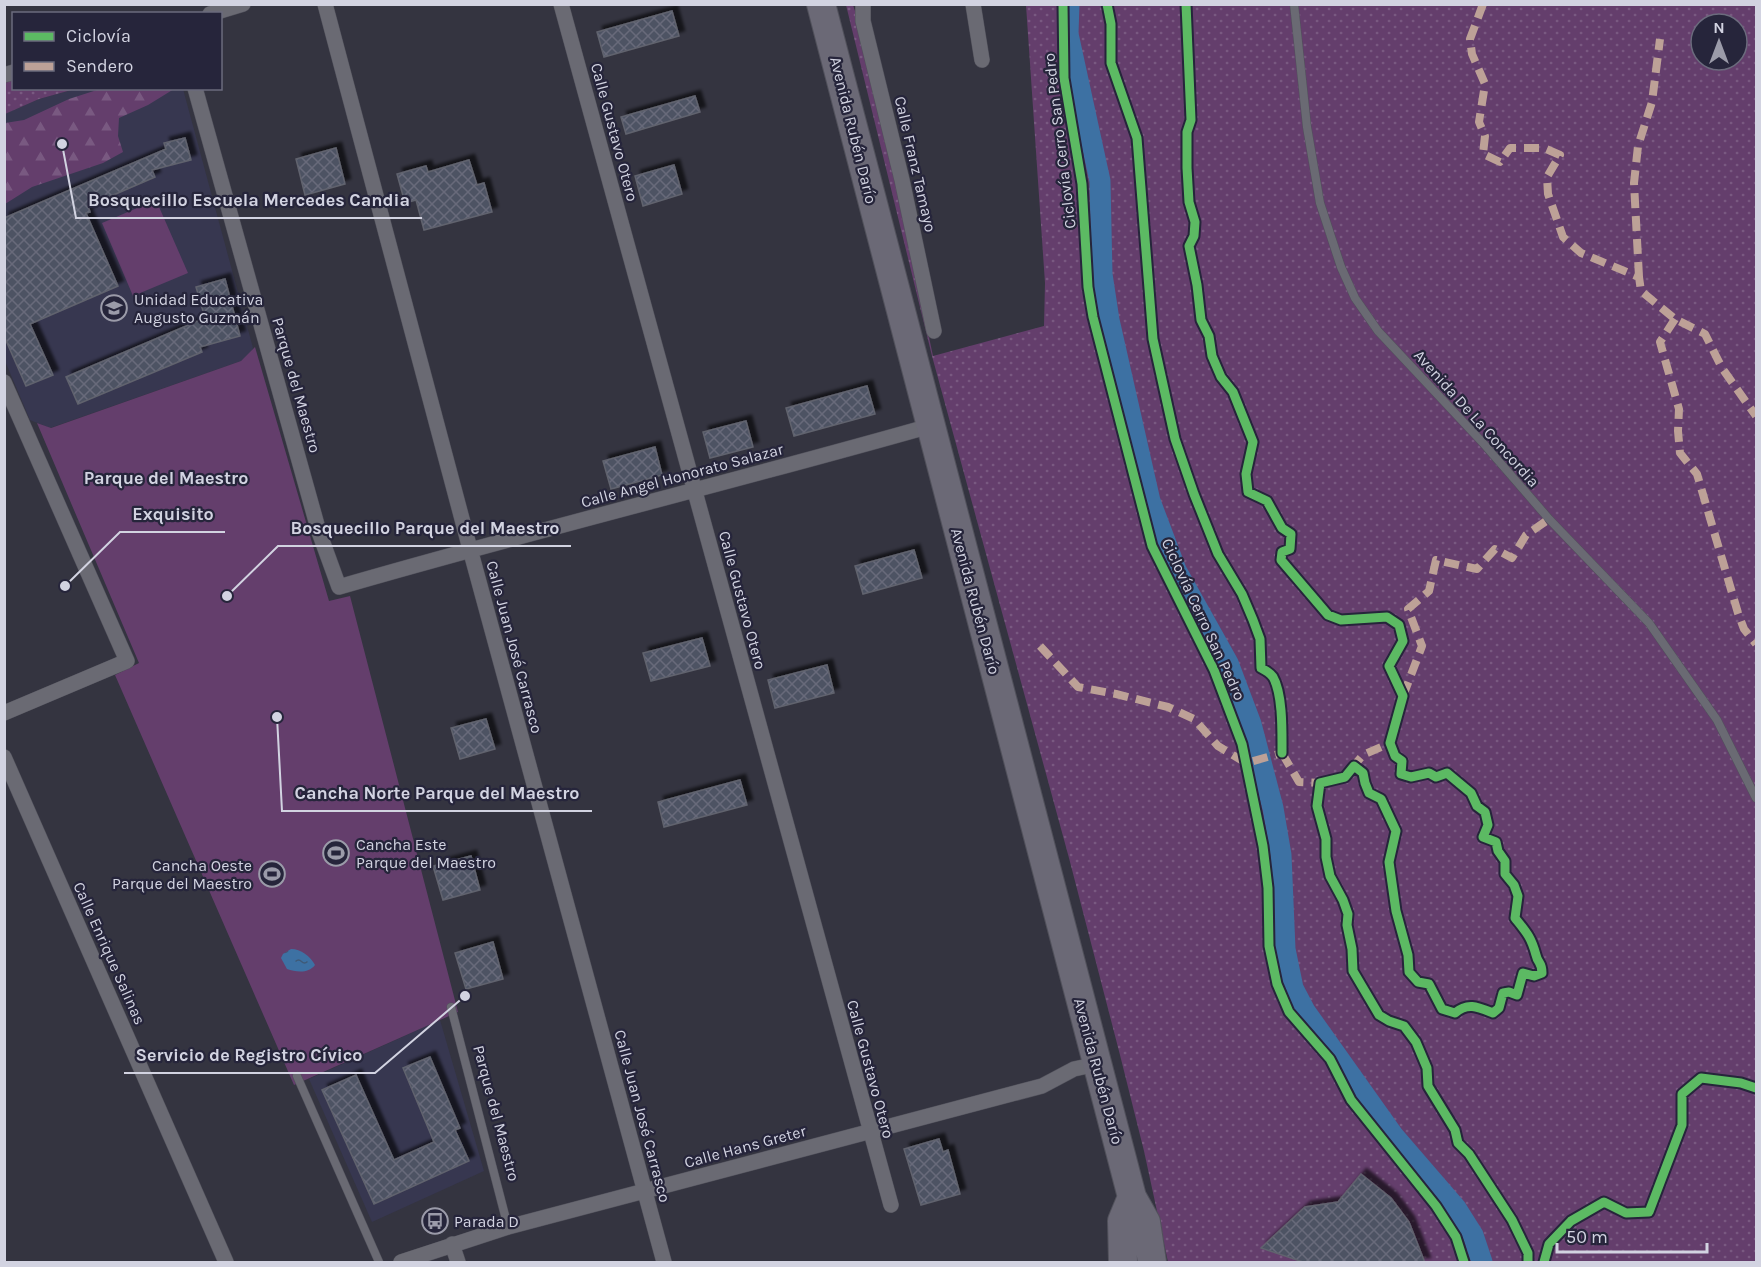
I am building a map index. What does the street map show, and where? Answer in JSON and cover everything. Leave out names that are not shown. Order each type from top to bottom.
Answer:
[{"type":"highway","name":"Avenida Rubén Darío","points":[[821,4],[1132,1197],[1146,1222],[1152,1263]]},
{"type":"highway","points":[[1123,1263],[1122,1221],[1132,1197]]},
{"type":"street","points":[[217,12],[243,4]]},
{"type":"street","name":"Calle Juan José Carrasco","points":[[325,4],[664,1263]]},
{"type":"street","name":"Calle Gustavo Otero","points":[[561,4],[891,1205]]},
{"type":"street","name":"Calle Franz Tamayo","points":[[862,4],[863,21],[902,180],[934,331]]},
{"type":"street","points":[[973,4],[982,60]]},
{"type":"street","name":"Parque del Maestro","points":[[196,90],[319,532],[339,586]]},
{"type":"street","points":[[4,382],[127,661],[4,713]]},
{"type":"street","name":"Calle Angel Honorato Salazar","points":[[339,586],[930,426]]},
{"type":"street","name":"Calle Enrique Salinas","points":[[4,757],[226,1263]]},
{"type":"street","name":"Calle Hans Greter","points":[[401,1263],[508,1227],[1042,1086],[1074,1069],[1097,1064]]},
{"type":"street","points":[[452,1244],[458,1263]]},
{"type":"lane","name":"Avenida De La Concordia","points":[[1294,4],[1307,127],[1320,203],[1341,267],[1355,298],[1378,331],[1483,443],[1550,519],[1649,622],[1717,720],[1756,798]]},
{"type":"lane","name":"Parque del Maestro","points":[[451,1007],[508,1227]]},
{"type":"lane","points":[[297,1076],[379,1263]]},
{"type":"shaded area","points":[[71,90],[183,90],[253,348],[249,356],[241,361],[50,428],[30,420],[5,361],[4,114],[39,99]]},
{"type":"shaded area","points":[[440,1020],[484,1171],[372,1222],[309,1079]]},
{"type":"green space","points":[[846,5],[853,5],[855,11],[895,177],[933,356],[1044,326],[1045,283],[1026,5],[1756,5],[1756,1262],[1168,1262],[1144,1151],[1069,858],[932,356]]},
{"type":"green space","points":[[12,77],[12,90],[71,90],[39,99],[5,114],[4,81]]},
{"type":"green space","points":[[97,90],[172,90],[148,105],[119,118],[118,136],[123,152],[103,163],[32,187],[5,204],[5,123],[24,120],[69,99]]},
{"type":"green space","points":[[156,200],[188,273],[133,296],[102,223]]},
{"type":"green space","name":"Parque del Maestro","points":[[255,347],[329,601],[350,596],[458,1012],[294,1085],[115,675],[139,663],[37,423],[51,428],[241,361]]},
{"type":"water","points":[[291,949],[305,954],[315,965],[305,971],[287,969],[281,958]]},
{"type":"building","points":[[672,11],[679,36],[604,57],[597,32]]},
{"type":"building","points":[[695,96],[700,112],[626,134],[621,117]]},
{"type":"building","points":[[185,138],[191,160],[152,170],[155,177],[88,206],[90,212],[86,213],[118,286],[30,324],[53,375],[26,386],[4,336],[4,218],[166,149],[164,143]]},
{"type":"building","points":[[336,148],[345,184],[305,195],[296,159]]},
{"type":"building","points":[[469,160],[477,185],[484,183],[492,212],[424,230],[416,200],[405,203],[397,174],[426,166],[428,172]]},
{"type":"building","points":[[674,165],[682,194],[643,206],[635,176]]},
{"type":"building","points":[[225,279],[240,336],[200,347],[202,352],[78,404],[66,377],[205,318],[196,287]]},
{"type":"building","points":[[867,386],[875,414],[794,436],[786,408]]},
{"type":"building","points":[[746,421],[753,447],[710,458],[703,432]]},
{"type":"building","points":[[655,447],[662,475],[611,489],[603,461]]},
{"type":"building","points":[[914,550],[922,578],[863,594],[855,566]]},
{"type":"building","points":[[702,638],[710,666],[651,681],[643,653]]},
{"type":"building","points":[[827,665],[834,693],[775,708],[768,680]]},
{"type":"building","points":[[486,719],[495,749],[460,759],[451,728]]},
{"type":"building","points":[[740,780],[747,805],[664,827],[658,802]]},
{"type":"building","points":[[471,856],[480,890],[443,900],[433,866]]},
{"type":"building","points":[[493,942],[503,979],[466,989],[455,953]]},
{"type":"building","points":[[430,1057],[460,1128],[455,1130],[469,1161],[374,1204],[322,1090],[356,1075],[394,1160],[434,1142],[403,1068]]},
{"type":"building","points":[[939,1139],[943,1152],[948,1150],[960,1194],[921,1205],[904,1149]]},
{"type":"building","points":[[1361,1174],[1391,1198],[1409,1222],[1425,1263],[1306,1263],[1261,1248],[1305,1207],[1338,1202]]},
{"type":"waterway","points":[[1069,4],[1068,34],[1100,181],[1102,274],[1109,320],[1150,501],[1176,570],[1228,663],[1251,724],[1273,808],[1281,855],[1285,949],[1293,988],[1305,1011],[1393,1135],[1456,1208],[1473,1235],[1482,1262]]},
{"type":"marked path","points":[[1483,4],[1470,39],[1472,54],[1485,84],[1479,122],[1485,136],[1483,154],[1500,162],[1510,148],[1544,148],[1560,155],[1547,177],[1548,194],[1563,237],[1581,253],[1639,277],[1641,291],[1675,319],[1705,334],[1722,368],[1756,416]]},
{"type":"marked path","points":[[1639,277],[1634,183],[1638,146],[1652,102],[1660,39]]},
{"type":"marked path","points":[[1675,319],[1660,342],[1679,409],[1680,453],[1697,474],[1738,613],[1744,629],[1756,644]]},
{"type":"marked path","points":[[1403,696],[1422,646],[1408,609],[1429,591],[1436,560],[1477,569],[1495,549],[1512,558],[1526,535],[1549,519]]},
{"type":"marked path","points":[[1040,646],[1078,687],[1168,707],[1194,719],[1218,746],[1246,763],[1282,753]]},
{"type":"marked path","points":[[1351,769],[1363,755],[1390,743]]},
{"type":"marked path","points":[[1282,753],[1299,782],[1323,783]]},
{"type":"cycle path","name":"Ciclovía Cerro San Pedro","points":[[1063,4],[1064,78],[1082,184],[1088,287],[1093,317],[1152,546],[1214,670],[1242,744],[1263,846],[1268,888],[1269,946],[1277,984],[1289,1012],[1330,1059],[1351,1100],[1436,1206],[1456,1237],[1464,1262]]},
{"type":"cycle path","points":[[1107,4],[1111,24],[1111,63],[1137,138],[1153,339],[1175,439],[1218,554],[1242,594],[1253,620],[1260,639],[1261,668],[1272,676],[1276,684],[1281,714],[1282,753]]},
{"type":"cycle path","points":[[1186,4],[1191,120],[1187,132],[1187,168],[1189,202],[1195,222],[1194,236],[1189,246],[1201,320],[1209,336],[1212,356],[1221,377],[1233,392],[1253,442],[1246,474],[1248,492],[1267,501],[1282,528],[1291,534],[1290,549],[1282,552],[1281,560],[1328,615],[1341,620],[1387,617],[1399,625],[1403,641],[1389,666],[1403,696],[1390,743],[1395,756],[1402,761],[1401,774],[1411,777],[1429,773],[1436,777],[1447,773],[1471,793],[1477,806],[1485,812],[1488,825],[1483,837],[1496,842],[1498,851],[1505,861],[1505,874],[1514,885],[1518,896],[1515,918],[1530,939],[1542,973],[1534,976],[1523,973],[1517,995],[1509,992],[1503,993],[1499,1008],[1493,1013],[1473,1007],[1464,1008],[1455,1013],[1442,1009],[1429,984],[1418,982],[1409,972],[1408,955],[1396,911],[1389,862],[1396,831],[1381,799],[1369,793],[1363,773],[1354,766],[1345,777],[1320,783],[1317,806],[1326,839],[1326,857],[1330,876],[1348,914],[1347,925],[1352,949],[1353,971],[1379,1015],[1404,1026],[1416,1042],[1427,1068],[1428,1086],[1455,1130],[1458,1143],[1469,1154],[1512,1220],[1528,1253],[1528,1262]]},
{"type":"cycle path","points":[[1544,1262],[1549,1244],[1571,1221],[1604,1202],[1626,1213],[1649,1212],[1682,1125],[1682,1094],[1701,1078],[1741,1083],[1756,1088]]},
{"type":"place","name":"Bosquecillo Escuela Mercedes Candia","points":[[62,144]]},
{"type":"place","name":"Unidad Educativa Augusto Guzmán","points":[[114,308]]},
{"type":"place","name":"Exquisito","points":[[65,586]]},
{"type":"place","name":"Bosquecillo Parque del Maestro","points":[[227,596]]},
{"type":"place","name":"Cancha Norte Parque del Maestro","points":[[277,717]]},
{"type":"place","name":"Cancha Este Parque del Maestro","points":[[336,853]]},
{"type":"place","name":"Cancha Oeste Parque del Maestro","points":[[272,874]]},
{"type":"place","name":"Servicio de Registro Cívico","points":[[465,996]]},
{"type":"place","name":"Parada D","points":[[435,1221]]},
{"type":"district","name":"Parque del Maestro","points":[[166,478]]}]
